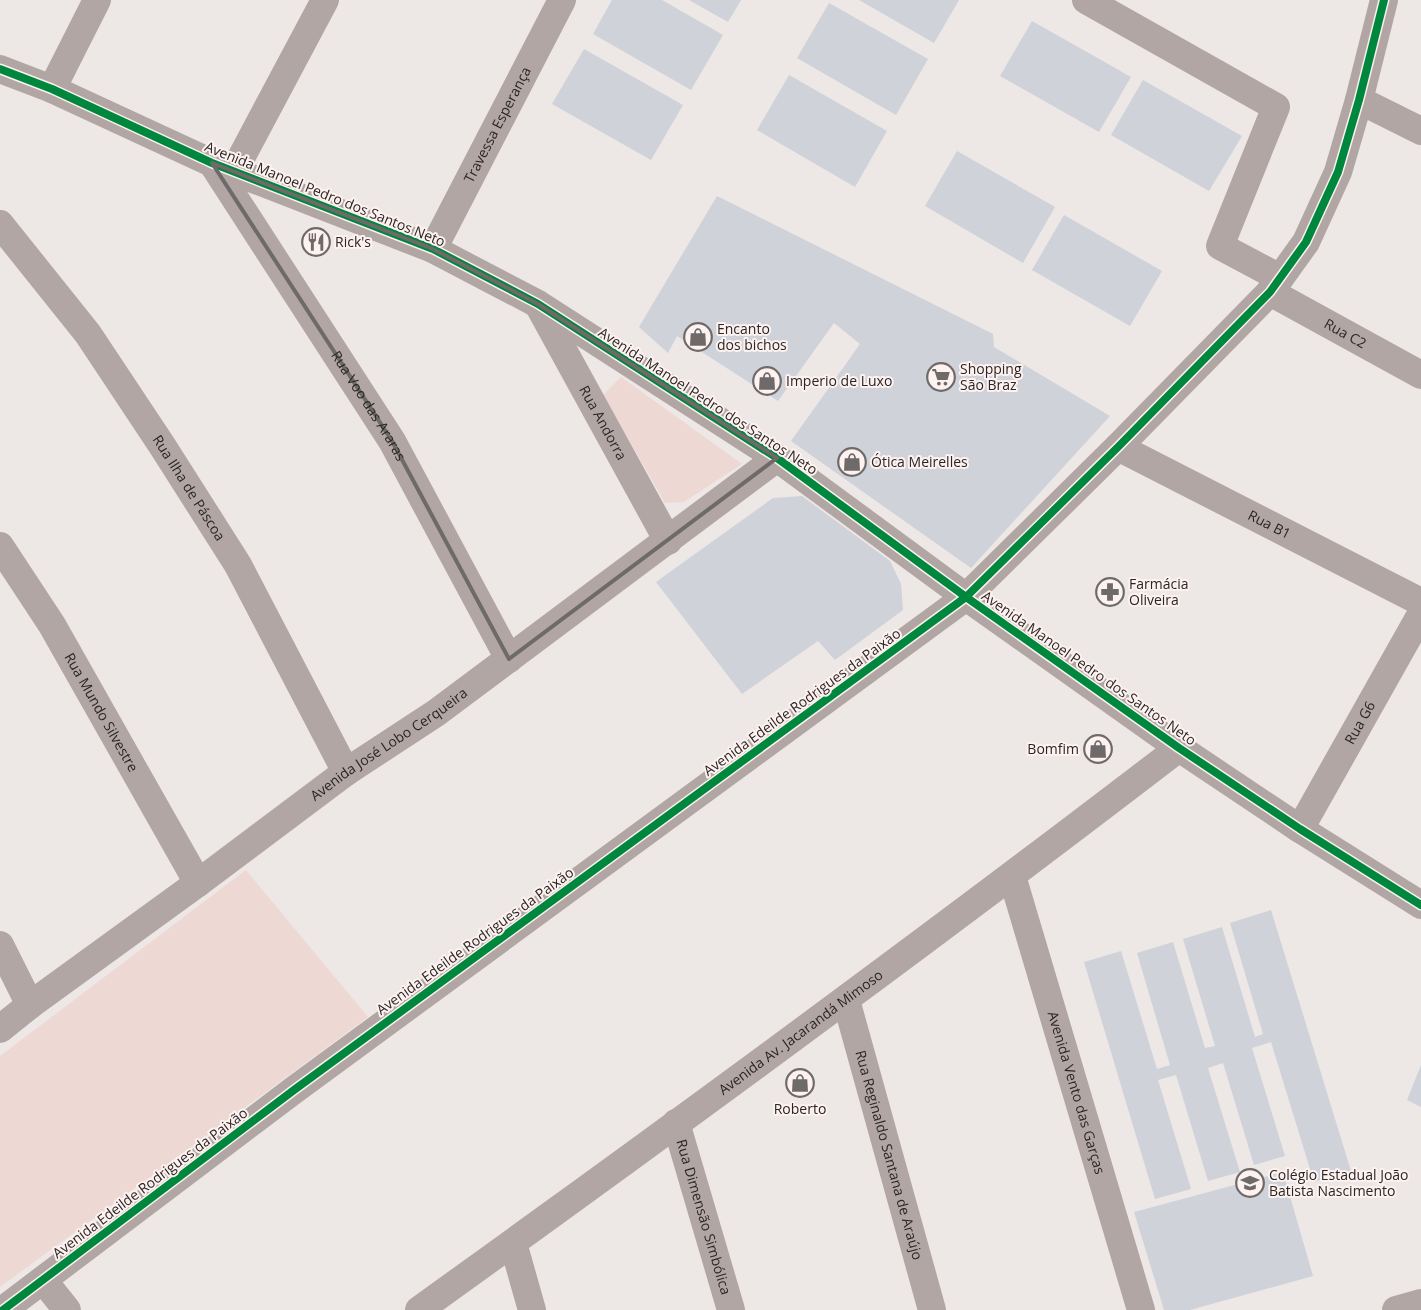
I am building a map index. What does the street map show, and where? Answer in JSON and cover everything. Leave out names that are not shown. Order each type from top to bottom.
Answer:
[{"type":"street","points":[[52,89],[97,0]]},
{"type":"street","points":[[223,167],[324,0]]},
{"type":"street","name":"Travessa Esperança","points":[[433,248],[562,0]]},
{"type":"street","name":"Rua C2","points":[[1086,0],[1276,107],[1220,246],[1275,285],[1421,375]]},
{"type":"street","name":"Avenida Edeilde Rodrigues da Paixão","points":[[3,1310],[294,1090],[966,598],[1118,447],[1275,285],[1306,242],[1338,172],[1360,100],[1384,0]]},
{"type":"street","name":"Avenida Manoel Pedro dos Santos Neto","points":[[0,69],[52,89],[223,167],[433,248],[538,304],[777,458],[966,598],[1071,670],[1179,748],[1300,829],[1421,905]]},
{"type":"street","points":[[1360,100],[1421,131]]},
{"type":"street","name":"Rua Voo das Araras","points":[[223,167],[392,441],[509,659]]},
{"type":"street","name":"Rua Ilha de Páscoa","points":[[0,224],[88,334],[238,565],[346,772]]},
{"type":"street","name":"Rua Andorra","points":[[538,304],[668,541]]},
{"type":"street","name":"Rua B1","points":[[1118,447],[1421,602]]},
{"type":"street","name":"Avenida José Lobo Cerqueira","points":[[0,1029],[346,772],[436,713],[777,458]]},
{"type":"street","name":"Rua Mundo Silvestre","points":[[0,546],[52,625],[198,883]]},
{"type":"street","name":"Rua G6","points":[[1300,829],[1421,614]]},
{"type":"street","name":"Avenida Av. Jacarandá Mimoso","points":[[419,1310],[846,1000],[1179,748]]},
{"type":"street","name":"Avenida Vento das Garças","points":[[1012,876],[1141,1310]]},
{"type":"street","points":[[0,945],[30,1005]]},
{"type":"street","name":"Rua Reginaldo Santana de Araújo","points":[[846,1000],[932,1310]]},
{"type":"street","name":"Rua Dimensão Simbólica","points":[[676,1123],[731,1310]]},
{"type":"street","points":[[513,1243],[532,1310]]},
{"type":"street","points":[[43,1280],[67,1310]]},
{"type":"street","points":[[1396,1310],[1421,1303]]},
{"type":"highlighted area","points":[[212,163],[433,249],[538,304],[777,458],[509,659],[392,441]]},
{"type":"shaded area","points":[[621,377],[742,464],[684,502],[665,503],[603,395]]},
{"type":"shaded area","points":[[246,870],[368,1017],[0,1287],[0,1056]]},
{"type":"building","points":[[612,0],[662,0],[723,35],[691,90],[593,34]]},
{"type":"building","points":[[689,0],[741,0],[728,22]]},
{"type":"building","points":[[859,0],[959,0],[934,43]]},
{"type":"building","points":[[829,3],[928,59],[896,115],[797,58]]},
{"type":"building","points":[[1032,21],[1131,77],[1099,132],[1000,76]]},
{"type":"building","points":[[584,49],[683,105],[651,160],[552,104]]},
{"type":"building","points":[[789,75],[887,131],[855,187],[757,130]]},
{"type":"building","points":[[1143,80],[1242,136],[1209,191],[1111,135]]},
{"type":"building","points":[[957,151],[1055,207],[1023,263],[925,206]]},
{"type":"building","name":"Shopping São Braz","points":[[717,196],[993,334],[994,347],[1110,416],[971,568],[791,441],[860,344],[834,323],[778,401],[677,336],[668,353],[639,327]]},
{"type":"building","points":[[1064,215],[1162,271],[1130,326],[1032,270]]},
{"type":"building","points":[[802,496],[890,561],[901,584],[903,610],[835,660],[818,641],[742,694],[656,582],[773,498]]},
{"type":"building","points":[[1271,910],[1351,1171],[1314,1182],[1271,1042],[1252,1048],[1285,1156],[1254,1165],[1223,1063],[1208,1068],[1240,1172],[1208,1181],[1176,1075],[1158,1080],[1191,1189],[1155,1199],[1084,962],[1121,951],[1157,1069],[1170,1065],[1137,953],[1173,942],[1205,1048],[1215,1046],[1183,939],[1222,927],[1255,1037],[1263,1034],[1230,923]]},
{"type":"building","points":[[1421,1065],[1421,1107],[1407,1100]]},
{"type":"building","points":[[1283,1172],[1313,1276],[1190,1310],[1164,1310],[1134,1212]]},
{"type":"cycle path","points":[[3,1310],[294,1090],[966,597],[1118,447],[1270,292],[1306,242],[1338,172],[1359,100],[1384,0]]},
{"type":"cycle path","points":[[0,69],[52,89],[212,163],[433,249],[538,304],[777,458],[966,597],[1179,748],[1300,829],[1421,905]]},
{"type":"place","name":"Rick's","points":[[316,242]]},
{"type":"place","name":"Encanto dos bichos","points":[[698,337]]},
{"type":"place","name":"Shopping São Braz","points":[[941,377]]},
{"type":"place","name":"Imperio de Luxo","points":[[767,381]]},
{"type":"place","name":"Ótica Meirelles","points":[[852,462]]},
{"type":"place","name":"Farmácia Oliveira","points":[[1110,592]]},
{"type":"place","name":"Bomfim","points":[[1098,749]]},
{"type":"place","name":"Roberto","points":[[800,1083]]},
{"type":"place","name":"Colégio Estadual João Batista Nascimento","points":[[1250,1183]]}]
